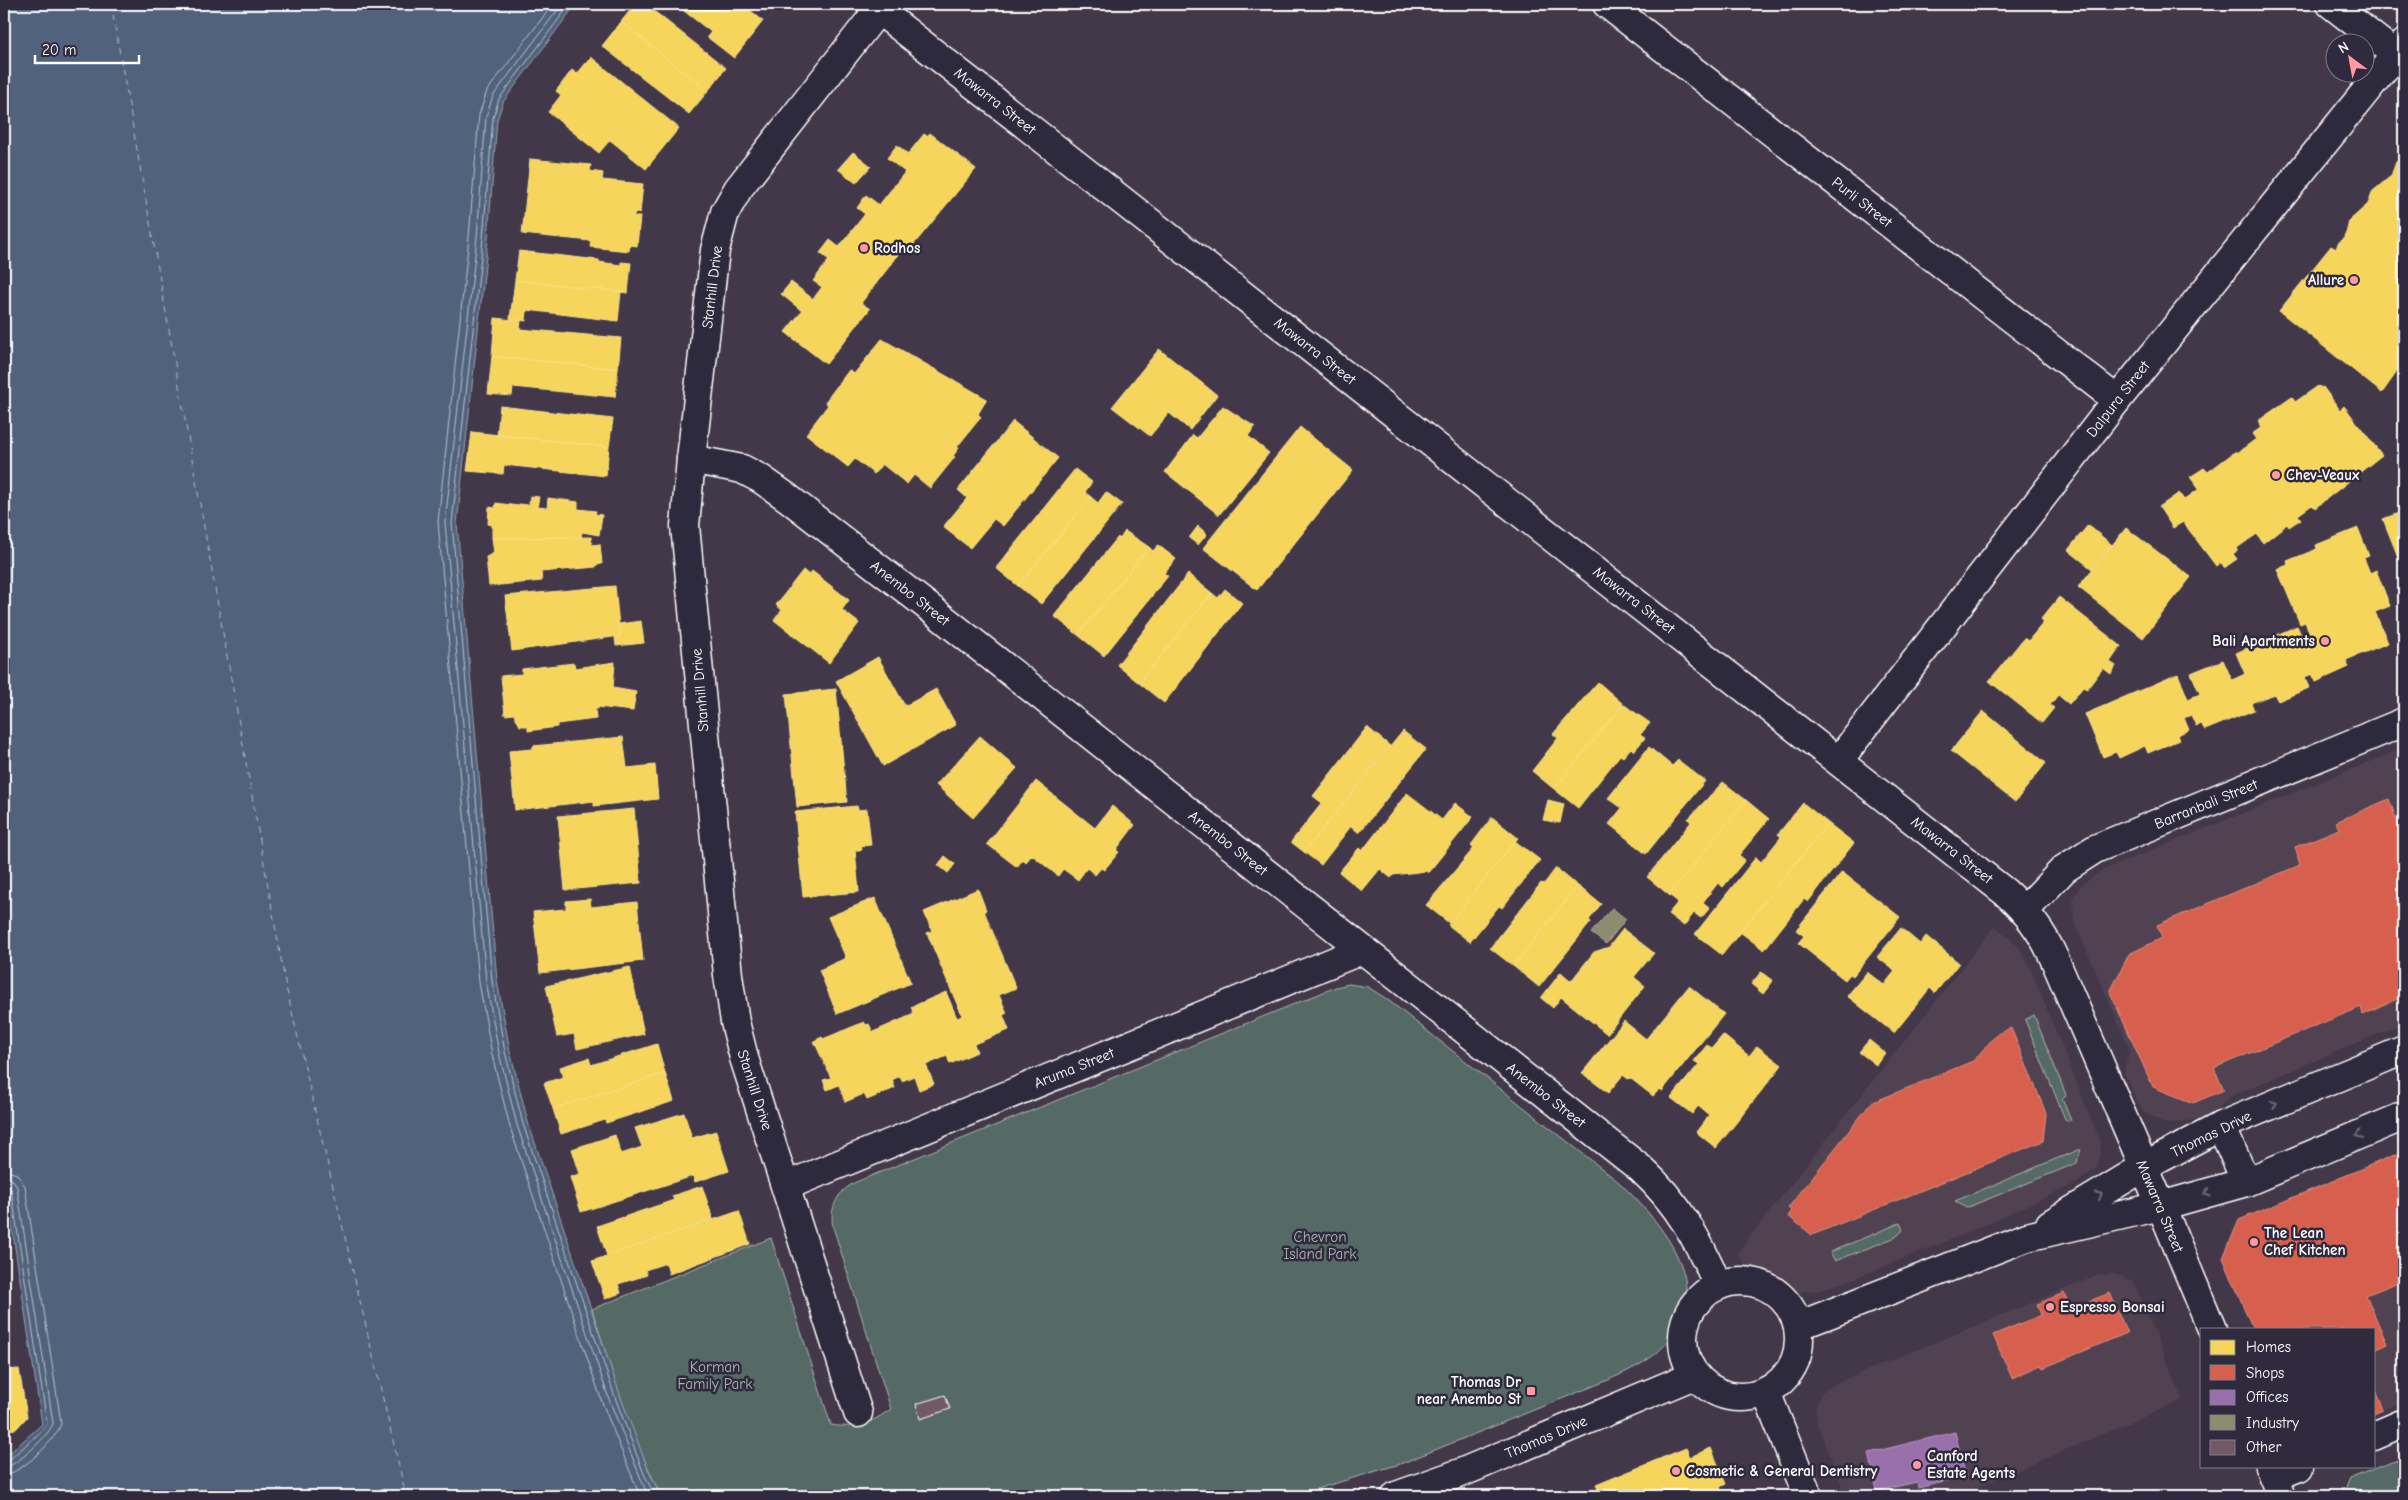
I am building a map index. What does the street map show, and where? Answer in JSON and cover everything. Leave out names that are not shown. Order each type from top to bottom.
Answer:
[{"type":"street","name":"Purli Street","points":[[1607,4],[2118,400]]},
{"type":"street","points":[[2331,4],[2402,53]]},
{"type":"street","name":"Stanhill Drive","points":[[858,1412],[744,1058],[735,1022],[728,975],[686,543],[685,511],[715,250],[725,212],[738,189],[878,6]]},
{"type":"street","name":"Mawarra Street","points":[[878,6],[1838,760],[2005,892],[2025,910],[2043,936],[2054,958],[2212,1328]]},
{"type":"street","name":"Dalpura Street","points":[[1838,760],[2118,400],[2402,53]]},
{"type":"street","name":"Anembo Street","points":[[690,459],[742,470],[774,488],[935,612],[1631,1161],[1661,1187],[1688,1224],[1718,1286]]},
{"type":"street","name":"Barranbali Street","points":[[2025,910],[2064,869],[2095,849],[2404,722]]},
{"type":"street","name":"Aruma Street","points":[[786,1186],[1362,950]]},
{"type":"street","name":"Thomas Drive","points":[[2027,1237],[2144,1168],[2221,1126],[2404,1050]]},
{"type":"street","name":"Thomas Drive","points":[[1798,1326],[2027,1237],[2161,1206],[2246,1182],[2404,1116]]},
{"type":"street","points":[[2221,1126],[2246,1182]]},
{"type":"street","points":[[1738,1281],[1759,1284],[1777,1293],[1784,1300],[1798,1326],[1799,1347],[1790,1371],[1776,1386],[1766,1392],[1737,1398],[1717,1392],[1694,1376],[1684,1352],[1684,1325],[1689,1312],[1702,1296],[1718,1286],[1738,1281]]},
{"type":"street","name":"Thomas Drive","points":[[1396,1496],[1463,1472],[1694,1376]]},
{"type":"street","points":[[1766,1392],[1808,1496]]},
{"type":"street","points":[[2376,1435],[2404,1424]]},
{"type":"street","points":[[2274,1480],[2295,1468]]},
{"type":"shaded area","points":[[2404,748],[2404,1023],[2229,1097],[2216,1110],[2201,1119],[2173,1123],[2163,1122],[2145,1113],[2138,1104],[2125,1075],[2125,1067],[2130,1050],[2074,921],[2073,899],[2081,885],[2103,870]]},
{"type":"shaded area","points":[[1995,926],[2019,947],[2032,972],[2100,1141],[2101,1154],[2097,1167],[2079,1182],[1959,1236],[1845,1282],[1820,1290],[1800,1292],[1775,1287],[1762,1280],[1749,1269],[1737,1253]]},
{"type":"shaded area","points":[[2404,1166],[2404,1401],[2376,1413],[2376,1328],[2373,1328],[2249,1230]]},
{"type":"shaded area","points":[[2115,1274],[2133,1281],[2183,1400],[1956,1496],[1846,1496],[1817,1423],[1816,1407],[1821,1393],[1834,1384],[2099,1275]]},
{"type":"green space","name":"Chevron Island Park","points":[[1349,984],[1368,987],[1388,1000],[1620,1183],[1653,1218],[1678,1258],[1685,1280],[1686,1302],[1679,1324],[1658,1352],[1637,1366],[1606,1381],[1400,1464],[1293,1496],[661,1496],[632,1428],[592,1309],[771,1238],[831,1425],[848,1426],[863,1424],[877,1418],[891,1409],[833,1227],[832,1213],[834,1206],[844,1190],[856,1182],[1336,987]]},
{"type":"green space","points":[[2034,1015],[2066,1095],[2062,1099],[2071,1120],[2065,1119],[2025,1020]]},
{"type":"green space","points":[[2080,1149],[2077,1163],[1966,1208],[1955,1201]]},
{"type":"green space","points":[[1900,1223],[1903,1230],[1896,1237],[1835,1261],[1830,1252]]},
{"type":"green space","points":[[2404,1457],[2404,1496],[2343,1496],[2350,1479]]},
{"type":"water","points":[[4,4],[576,4],[503,102],[497,120],[488,238],[457,524],[497,980],[510,1051],[528,1122],[621,1398],[649,1472],[661,1496],[4,1496],[4,1458],[42,1424],[4,1175]]},
{"type":"building: Homes","points":[[635,4],[645,4],[726,68],[708,91],[621,22]]},
{"type":"building: Homes","points":[[675,4],[753,4],[749,9],[763,21],[734,58],[707,37],[711,32]]},
{"type":"building: Homes","points":[[621,22],[708,91],[689,114],[602,46]]},
{"type":"building: Homes","points":[[591,57],[679,128],[646,169],[610,140],[599,153],[548,112],[561,95],[556,91],[572,70],[577,74]]},
{"type":"building: Homes","name":"Rodhos","points":[[930,133],[976,169],[910,249],[906,245],[861,303],[870,309],[826,364],[785,332],[802,311],[781,294],[791,282],[813,299],[822,287],[813,281],[829,260],[820,253],[830,240],[839,247],[865,214],[857,208],[866,195],[879,205],[905,172],[887,158],[897,145],[908,154],[924,134],[927,136]]},
{"type":"building: Homes","points":[[853,152],[871,166],[856,183],[838,169]]},
{"type":"building: Homes","name":"Allure","points":[[2404,156],[2404,362],[2382,393],[2279,311],[2331,246],[2336,249],[2338,243],[2345,238],[2349,221],[2368,204],[2373,191],[2391,176],[2396,162]]},
{"type":"building: Homes","points":[[530,159],[591,165],[590,171],[603,173],[602,180],[643,184],[640,213],[634,213],[634,217],[640,217],[637,246],[630,245],[629,251],[590,247],[591,241],[522,234]]},
{"type":"building: Homes","points":[[519,251],[599,260],[599,262],[621,265],[621,262],[631,263],[628,293],[515,280]]},
{"type":"building: Homes","points":[[515,280],[621,292],[618,321],[527,310],[526,321],[510,319]]},
{"type":"building: Homes","points":[[495,318],[521,321],[520,329],[621,338],[618,369],[492,356]]},
{"type":"building: Homes","points":[[882,339],[987,399],[978,414],[981,417],[957,447],[959,448],[953,456],[955,457],[930,488],[914,475],[907,484],[882,464],[874,474],[855,459],[848,467],[806,434],[828,405],[825,402],[849,370],[854,374]]},
{"type":"building: Homes","points":[[1159,349],[1217,395],[1190,430],[1169,413],[1150,436],[1112,407]]},
{"type":"building: Homes","points":[[492,356],[618,369],[615,397],[513,387],[512,396],[488,394]]},
{"type":"building: Homes","name":"Chev-Veaux","points":[[2318,386],[2320,388],[2323,387],[2340,410],[2344,406],[2382,455],[2315,508],[2312,505],[2298,515],[2301,519],[2289,527],[2287,524],[2263,543],[2257,534],[2237,548],[2238,550],[2233,554],[2237,559],[2224,568],[2221,563],[2216,566],[2183,522],[2173,528],[2159,507],[2179,493],[2184,500],[2199,489],[2190,477],[2204,468],[2208,472],[2236,451],[2237,453],[2256,439],[2252,434],[2262,427],[2258,421],[2292,397],[2295,402]]},
{"type":"building: Homes","points":[[500,406],[613,419],[609,447],[497,435]]},
{"type":"building: Homes","points":[[1223,406],[1255,427],[1248,436],[1269,453],[1219,515],[1165,472],[1193,435],[1197,438]]},
{"type":"building: Homes","points":[[1013,421],[1058,458],[1003,526],[994,519],[970,548],[943,527],[967,498],[958,490]]},
{"type":"building: Homes","points":[[1300,427],[1353,470],[1257,590],[1203,548]]},
{"type":"building: Homes","points":[[472,432],[609,447],[606,476],[504,465],[503,474],[467,471]]},
{"type":"building: Homes","points":[[1075,469],[1092,482],[1085,492],[1091,497],[1018,586],[996,568]]},
{"type":"building: Homes","points":[[1106,492],[1122,504],[1041,604],[1018,586],[1091,497],[1098,503]]},
{"type":"building: Homes","points":[[530,496],[539,497],[537,507],[547,508],[548,498],[578,502],[578,509],[596,511],[595,514],[602,515],[599,535],[582,532],[581,538],[492,538],[492,525],[488,524],[489,507],[495,508],[496,503],[518,506],[519,504],[529,505]]},
{"type":"building: Homes","points":[[2404,511],[2404,572],[2383,519]]},
{"type":"building: Homes","points":[[2088,525],[2112,545],[2092,569],[2068,550]]},
{"type":"building: Homes","points":[[1198,526],[1207,534],[1198,545],[1189,538]]},
{"type":"building: Homes","points":[[2126,528],[2191,577],[2143,638],[2078,587]]},
{"type":"building: Homes","name":"Bali Apartments","points":[[2358,528],[2369,556],[2364,558],[2370,573],[2376,570],[2390,606],[2375,612],[2388,643],[2346,660],[2349,667],[2316,682],[2312,674],[2305,677],[2309,688],[2278,701],[2274,694],[2251,703],[2254,710],[2205,730],[2201,724],[2196,726],[2191,715],[2184,718],[2189,730],[2177,735],[2179,740],[2148,753],[2145,746],[2119,758],[2116,752],[2103,757],[2085,714],[2178,674],[2188,699],[2200,694],[2191,673],[2223,660],[2232,680],[2245,674],[2236,653],[2297,626],[2303,639],[2311,636],[2305,622],[2300,624],[2277,569],[2288,565],[2287,561],[2317,549],[2316,545]]},
{"type":"building: Homes","points":[[1125,531],[1149,547],[1078,635],[1054,616],[1118,537],[1120,539]]},
{"type":"building: Homes","points":[[591,537],[592,545],[600,544],[602,564],[596,565],[596,567],[541,572],[542,581],[489,586],[486,557],[494,553],[492,538]]},
{"type":"building: Homes","points":[[1158,545],[1176,559],[1164,573],[1168,576],[1104,656],[1078,635],[1149,547],[1153,551]]},
{"type":"building: Homes","points":[[803,570],[809,575],[812,571],[849,600],[842,610],[859,623],[829,663],[774,620],[782,610],[776,605]]},
{"type":"building: Homes","points":[[1188,574],[1212,593],[1139,683],[1117,665]]},
{"type":"building: Homes","points":[[615,586],[620,636],[512,651],[505,596]]},
{"type":"building: Homes","points":[[1225,589],[1242,603],[1164,703],[1139,683],[1212,593],[1218,598]]},
{"type":"building: Homes","points":[[2059,597],[2121,646],[2110,662],[2116,666],[2111,674],[2103,668],[2087,689],[2083,687],[2069,704],[2058,695],[2050,705],[2054,708],[2042,723],[1989,681],[2024,638],[2028,641],[2044,622],[2041,619]]},
{"type":"building: Homes","points":[[641,621],[644,643],[616,646],[615,637],[620,636],[619,624]]},
{"type":"building: Homes","points":[[878,657],[905,706],[936,689],[956,725],[883,766],[836,681]]},
{"type":"building: Homes","points":[[615,662],[613,688],[636,692],[633,711],[598,707],[598,709],[595,709],[596,719],[557,724],[557,727],[528,731],[528,726],[520,726],[514,714],[505,715],[501,676],[522,674],[522,669],[574,663],[575,668]]},
{"type":"building: Homes","points":[[1598,682],[1623,704],[1554,789],[1532,771],[1558,738],[1553,734]]},
{"type":"building: Homes","points":[[836,689],[847,802],[797,807],[786,694]]},
{"type":"building: Homes","points":[[1623,704],[1650,723],[1640,735],[1645,738],[1634,751],[1631,748],[1623,757],[1620,755],[1578,808],[1554,789]]},
{"type":"building: Homes","points":[[1983,711],[2046,763],[2015,802],[1951,751]]},
{"type":"building: Homes","points":[[1367,727],[1390,746],[1304,852],[1291,842],[1322,803],[1313,796]]},
{"type":"building: Homes","points":[[1403,731],[1426,749],[1359,833],[1351,826],[1321,865],[1304,852]]},
{"type":"building: Homes","points":[[980,736],[1017,768],[973,818],[936,785]]},
{"type":"building: Homes","points":[[623,737],[627,768],[655,765],[658,799],[594,806],[594,801],[515,810],[509,751],[533,749],[533,746]]},
{"type":"building: Homes","points":[[1649,747],[1672,766],[1678,760],[1705,781],[1646,854],[1609,824],[1622,808],[1608,798]]},
{"type":"building: Homes","points":[[1036,781],[1095,828],[1112,806],[1135,825],[1116,850],[1119,852],[1104,870],[1101,868],[1095,875],[1087,868],[1078,880],[1063,869],[1058,876],[1032,855],[1026,862],[1023,859],[1017,867],[987,844]]},
{"type":"building: Homes","points":[[1723,782],[1746,800],[1669,895],[1647,877],[1691,822],[1688,819]]},
{"type":"building: Homes","points":[[1407,793],[1442,820],[1455,803],[1473,817],[1428,873],[1426,871],[1393,875],[1391,878],[1380,869],[1362,891],[1339,872],[1359,848],[1362,851]]},
{"type":"building: Homes","points":[[1548,800],[1564,804],[1560,823],[1543,820]]},
{"type":"building: Homes","points":[[1746,800],[1769,819],[1739,855],[1745,860],[1723,887],[1718,883],[1703,902],[1710,908],[1701,918],[1694,913],[1684,926],[1668,914],[1678,902],[1669,895]]},
{"type":"building: Homes","points":[[1803,803],[1828,823],[1722,955],[1695,934],[1756,857],[1761,862],[1781,837],[1778,834]]},
{"type":"building: Homes","points":[[857,806],[858,810],[867,809],[871,845],[861,846],[862,850],[855,850],[859,892],[803,897],[795,812]]},
{"type":"building: Homes","points":[[634,809],[641,883],[565,890],[558,816]]},
{"type":"building: Homes","points":[[1492,817],[1518,838],[1449,923],[1426,905],[1474,848],[1471,845]]},
{"type":"building: Homes","points":[[1828,823],[1854,843],[1808,902],[1804,899],[1764,950],[1740,932]]},
{"type":"building: Homes","points":[[1515,841],[1540,860],[1502,908],[1499,906],[1470,942],[1448,925]]},
{"type":"building: Homes","points":[[945,856],[955,864],[948,873],[938,865]]},
{"type":"building: Homes","points":[[1556,868],[1578,886],[1513,966],[1490,948],[1541,883],[1544,884]]},
{"type":"building: Homes","points":[[1842,872],[1900,917],[1853,976],[1850,974],[1845,980],[1798,943],[1804,936],[1796,930]]},
{"type":"building: Homes","points":[[1578,886],[1601,904],[1589,920],[1591,922],[1539,987],[1513,966]]},
{"type":"building: Homes","points":[[978,889],[986,910],[984,911],[1016,988],[999,995],[1007,1013],[1003,1015],[1009,1030],[974,1044],[977,1052],[950,1064],[947,1056],[926,1065],[934,1084],[919,1090],[914,1076],[902,1081],[900,1076],[892,1080],[895,1088],[867,1100],[864,1094],[845,1102],[839,1085],[827,1090],[823,1080],[831,1078],[814,1041],[864,1022],[866,1025],[869,1024],[873,1032],[914,1014],[911,1007],[946,992],[957,1018],[962,1016],[927,933],[932,931],[924,912]]},
{"type":"building: Homes","points":[[875,898],[911,983],[837,1014],[819,970],[846,958],[828,917]]},
{"type":"building: Homes","points":[[590,899],[591,907],[637,902],[643,961],[540,973],[533,912],[566,909],[566,901]]},
{"type":"building: Homes","points":[[1901,928],[1920,944],[1926,936],[1959,963],[1935,993],[1930,988],[1894,1033],[1847,996],[1867,972],[1884,985],[1895,971],[1877,957]]},
{"type":"building: Homes","points":[[1623,929],[1654,953],[1634,977],[1645,986],[1607,1034],[1561,997],[1553,1008],[1541,998],[1561,972],[1571,981],[1594,952],[1609,947]]},
{"type":"building: Homes","points":[[630,967],[644,1034],[577,1049],[574,1034],[557,1037],[546,986]]},
{"type":"building: Homes","points":[[1761,972],[1773,981],[1763,994],[1751,984]]},
{"type":"building: Homes","points":[[1689,986],[1724,1014],[1662,1091],[1660,1089],[1653,1096],[1630,1078],[1628,1079],[1623,1075],[1608,1093],[1582,1073],[1624,1021],[1646,1039]]},
{"type":"building: Homes","points":[[1723,1035],[1749,1056],[1757,1046],[1782,1065],[1716,1148],[1696,1132],[1709,1115],[1698,1106],[1692,1114],[1671,1098],[1699,1064],[1694,1061],[1707,1045],[1712,1048]]},
{"type":"building: Homes","points":[[1869,1040],[1885,1053],[1876,1065],[1859,1052]]},
{"type":"building: Homes","points":[[657,1044],[665,1073],[553,1109],[544,1083],[563,1077],[560,1067],[589,1058],[591,1065]]},
{"type":"building: Homes","points":[[665,1073],[674,1101],[606,1123],[605,1120],[561,1134],[553,1109]]},
{"type":"building: Homes","points":[[684,1113],[692,1138],[716,1131],[729,1171],[695,1182],[693,1176],[581,1212],[570,1177],[580,1174],[572,1149],[615,1135],[621,1154],[642,1147],[635,1128]]},
{"type":"building: Homes","points":[[702,1186],[713,1219],[607,1256],[597,1226],[674,1200],[672,1196]]},
{"type":"building: Homes","points":[[739,1211],[750,1244],[669,1274],[666,1263],[645,1270],[647,1275],[618,1284],[621,1293],[605,1299],[592,1261]]},
{"type":"building: Homes","points":[[19,1369],[27,1417],[16,1429],[4,1430],[4,1370]]},
{"type":"building: Homes","name":"Cosmetic & General Dentistry","points":[[1686,1448],[1690,1457],[1711,1448],[1726,1484],[1720,1487],[1723,1496],[1601,1496],[1596,1485]]},
{"type":"building: Shops","points":[[2389,799],[2402,835],[2404,834],[2404,996],[2363,1015],[2361,1007],[2214,1068],[2224,1090],[2193,1103],[2153,1087],[2110,992],[2129,954],[2162,938],[2157,925],[2300,865],[2295,847],[2339,829],[2336,822]]},
{"type":"building: Shops","points":[[2011,1028],[2046,1113],[2043,1141],[1812,1235],[1788,1216],[1792,1211],[1788,1208],[1871,1103],[1973,1061],[1997,1034]]},
{"type":"building: Shops","points":[[2404,1151],[2404,1280],[2366,1295],[2387,1344],[2376,1349],[2376,1328],[2253,1328],[2223,1258],[2239,1220]]},
{"type":"building: Shops","points":[[2064,1293],[2071,1308],[2110,1293],[2127,1333],[2043,1368],[2041,1365],[2012,1378],[1993,1335],[2041,1315],[2037,1304]]},
{"type":"building: Shops","points":[[2376,1393],[2383,1410],[2376,1413]]},
{"type":"building: Offices","name":"Canford Estate Agents","points":[[1955,1432],[1966,1477],[1918,1488],[1917,1482],[1877,1491],[1869,1453]]},
{"type":"building: Industry","points":[[1612,908],[1626,919],[1606,944],[1591,933]]},
{"type":"building: Other","points":[[945,1395],[950,1409],[920,1419],[916,1404]]},
{"type":"ferry route","points":[[111,4],[286,987],[406,1496]]},
{"type":"place","name":"Rodhos","points":[[864,248]]},
{"type":"place","name":"Allure","points":[[2354,280]]},
{"type":"place","name":"Chev-Veaux","points":[[2276,475]]},
{"type":"place","name":"Bali Apartments","points":[[2325,641]]},
{"type":"place","name":"The Lean Chef Kitchen","points":[[2254,1242]]},
{"type":"place","name":"Espresso Bonsai","points":[[2050,1307]]},
{"type":"place","name":"Thomas Dr near Anembo St","points":[[1531,1391]]},
{"type":"place","name":"Canford Estate Agents","points":[[1917,1465]]},
{"type":"place","name":"Cosmetic & General Dentistry","points":[[1676,1471]]},
{"type":"park label","name":"Korman Family Park","points":[[715,1376]]}]
